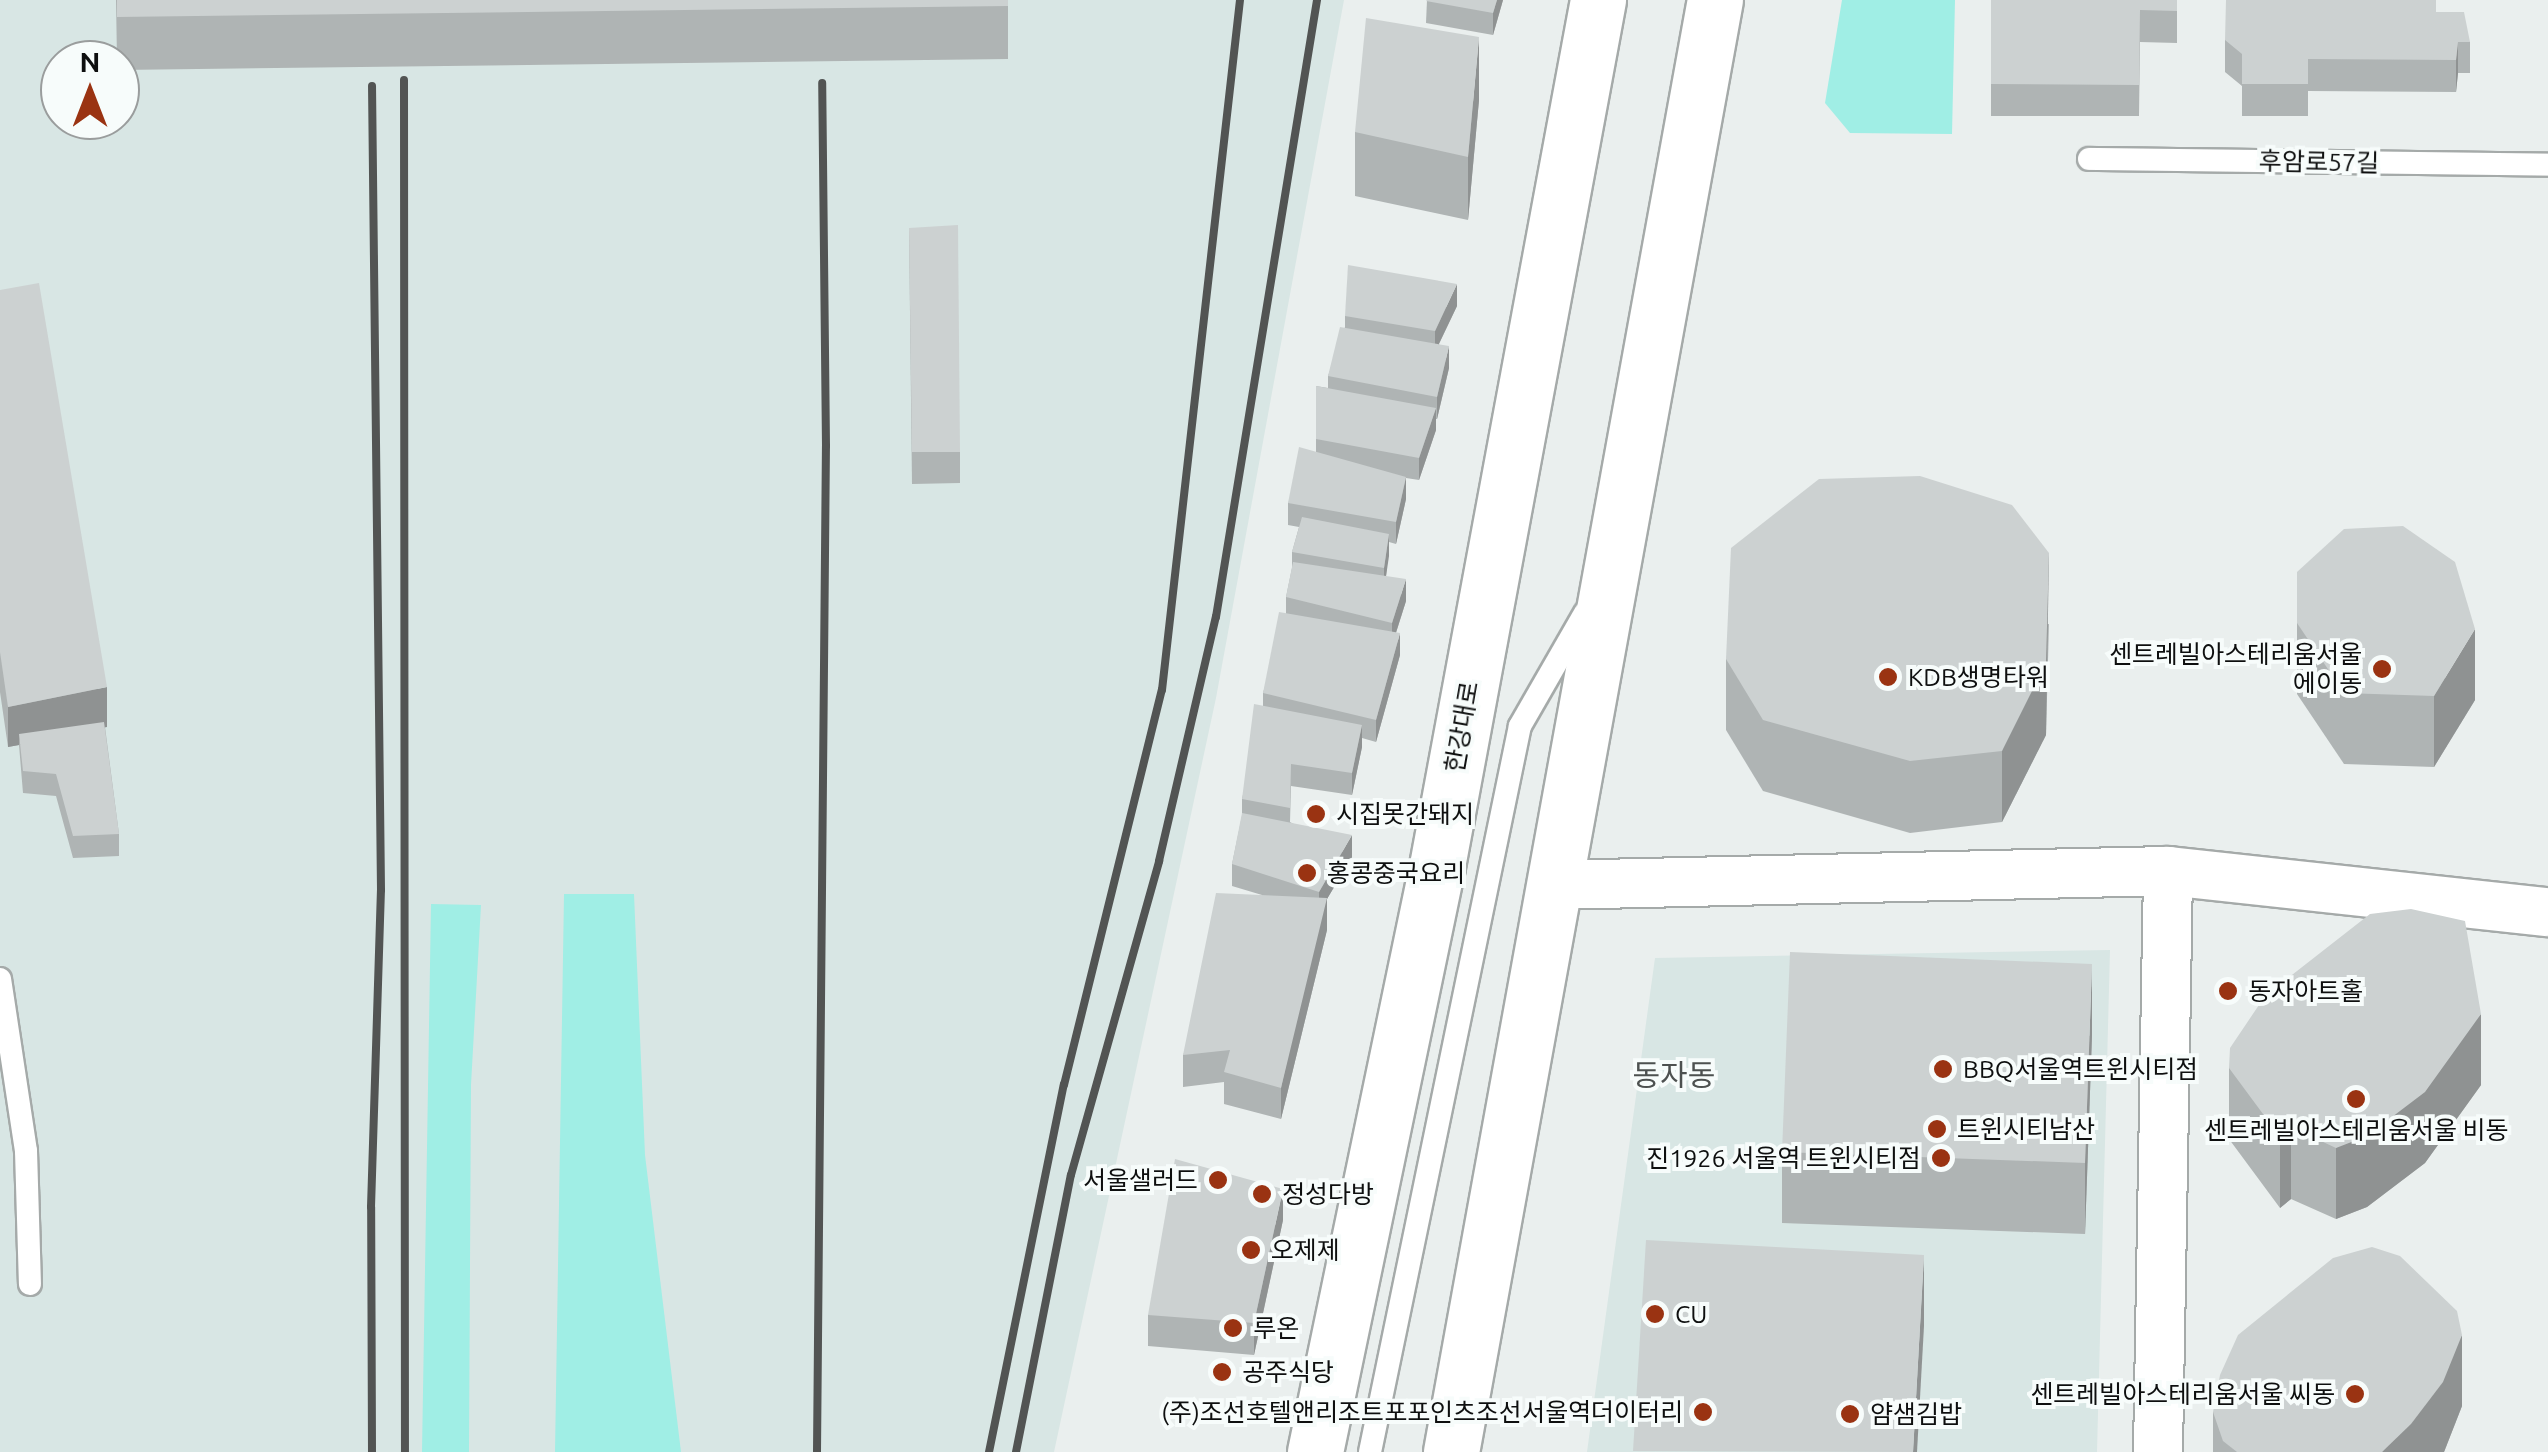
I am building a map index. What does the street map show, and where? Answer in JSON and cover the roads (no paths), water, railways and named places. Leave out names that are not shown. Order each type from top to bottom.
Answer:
[{"type":"main road","name":"한강대로","points":[[1315,1452],[1436,866],[1598,0]]},
{"type":"main road","points":[[1451,1452],[1715,0]]},
{"type":"street","points":[[1556,885],[2168,871],[2548,912]]},
{"type":"street","points":[[2158,1452],[2168,871]]},
{"type":"lane","name":"후암로57길","points":[[2089,159],[2548,165]]},
{"type":"lane","points":[[1370,1452],[1520,726],[1612,565]]},
{"type":"lane","points":[[0,979],[26,1151],[30,1284]]},
{"type":"railway","points":[[989,1452],[1064,1085],[1162,690],[1240,0]]},
{"type":"railway","points":[[1016,1452],[1071,1175],[1159,861],[1216,617],[1317,0]]},
{"type":"railway","points":[[404,80],[405,1452]]},
{"type":"railway","points":[[817,1452],[826,446],[822,83]]},
{"type":"railway","points":[[372,86],[381,890],[371,1207],[372,1452]]},
{"type":"place","name":"센트레빌아스테리움서울 에이동","points":[[2382,669]]},
{"type":"place","name":"KDB생명타워","points":[[1888,677]]},
{"type":"place","name":"시집못간돼지","points":[[1316,814]]},
{"type":"place","name":"홍콩중국요리","points":[[1307,873]]},
{"type":"place","name":"동자아트홀","points":[[2228,991]]},
{"type":"place","name":"BBQ서울역트윈시티점","points":[[1943,1069]]},
{"type":"place","name":"센트레빌아스테리움서울 비동","points":[[2356,1099]]},
{"type":"place","name":"트윈시티남산","points":[[1937,1129]]},
{"type":"place","name":"진1926 서울역 트윈시티점","points":[[1941,1158]]},
{"type":"place","name":"서울샐러드","points":[[1218,1180]]},
{"type":"place","name":"정성다방","points":[[1262,1194]]},
{"type":"place","name":"오제제","points":[[1251,1250]]},
{"type":"place","name":"CU","points":[[1655,1314]]},
{"type":"place","name":"루온","points":[[1233,1328]]},
{"type":"place","name":"공주식당","points":[[1222,1372]]},
{"type":"place","name":"센트레빌아스테리움서울 씨동","points":[[2355,1394]]},
{"type":"place","name":"(주)조선호텔앤리조트포포인츠조선서울역더이터리","points":[[1703,1412]]},
{"type":"place","name":"얌샘김밥","points":[[1850,1414]]},
{"type":"district","name":"동자동","points":[[1674,1075]]}]
